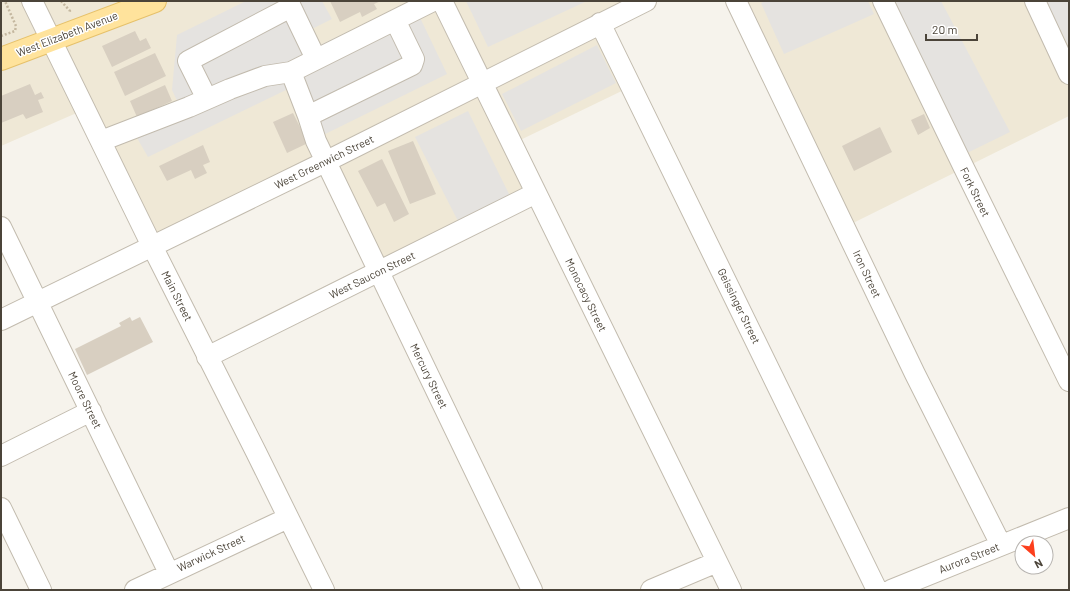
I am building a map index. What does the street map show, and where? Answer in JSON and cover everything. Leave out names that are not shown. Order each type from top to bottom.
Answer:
[{"type":"main road","name":"West Elizabeth Avenue","points":[[1,59],[155,1]]},
{"type":"street","name":"Main Street","points":[[32,1],[207,357],[324,590]]},
{"type":"street","points":[[102,141],[207,99],[230,88],[265,76],[291,72],[433,1]]},
{"type":"street","name":"Monocacy Street","points":[[442,1],[730,590]]},
{"type":"street","name":"West Greenwich Street","points":[[1,320],[325,162],[646,1]]},
{"type":"street","name":"Iron Street","points":[[736,1],[914,374],[1001,545]]},
{"type":"street","name":"Fork Street","points":[[883,1],[1017,278],[1069,381]]},
{"type":"street","points":[[1035,1],[1069,74]]},
{"type":"street","points":[[207,99],[188,61],[291,7],[316,59]]},
{"type":"street","points":[[308,116],[412,65],[414,59],[395,20]]},
{"type":"street","name":"Geissinger Street","points":[[600,24],[877,590]]},
{"type":"street","name":"Mercury Street","points":[[291,72],[325,162],[532,590]]},
{"type":"street","name":"West Saucon Street","points":[[207,357],[536,193]]},
{"type":"street","name":"Moore Street","points":[[1,227],[169,573]]},
{"type":"street","points":[[1,456],[91,411]]},
{"type":"street","points":[[1,508],[41,590]]},
{"type":"street","name":"Warwick Street","points":[[135,590],[288,518]]},
{"type":"street","name":"Aurora Street","points":[[891,590],[1069,518]]},
{"type":"street","points":[[651,590],[717,562]]},
{"type":"path","points":[[1,36],[14,31],[16,26],[5,1]]},
{"type":"path","points":[[62,1],[70,11],[68,17]]},
{"type":"shaded area","points":[[1,1],[646,1],[600,24],[630,87],[512,144],[536,193],[379,271],[325,162],[152,246],[88,108],[1,146]]},
{"type":"shaded area","points":[[246,1],[322,1],[332,19],[312,29],[320,45],[412,1],[447,74],[309,142],[288,89],[148,157],[129,124],[179,105],[172,90],[177,35]]},
{"type":"shaded area","points":[[466,1],[587,1],[488,47]]},
{"type":"shaded area","points":[[736,1],[1069,1],[1069,116],[845,227]]},
{"type":"shaded area","points":[[766,1],[868,1],[874,14],[784,54],[761,3]]},
{"type":"shaded area","points":[[888,1],[941,1],[1010,132],[965,154]]},
{"type":"shaded area","points":[[1046,1],[1069,1],[1069,47]]},
{"type":"shaded area","points":[[597,45],[616,83],[521,131],[502,94]]},
{"type":"shaded area","points":[[468,111],[510,196],[459,223],[415,137]]},
{"type":"building","points":[[330,1],[381,1],[374,4],[377,9],[362,17],[360,12],[340,22]]},
{"type":"building","points":[[135,31],[140,41],[146,38],[151,48],[112,67],[102,46]]},
{"type":"building","points":[[155,53],[166,76],[125,96],[114,72]]},
{"type":"building","points":[[30,84],[35,95],[41,92],[44,98],[38,100],[43,112],[26,119],[23,114],[1,123],[1,96]]},
{"type":"building","points":[[165,85],[172,101],[137,117],[130,101]]},
{"type":"building","points":[[293,113],[308,143],[287,153],[273,122]]},
{"type":"building","points":[[924,114],[930,128],[918,135],[911,120]]},
{"type":"building","points":[[880,127],[892,152],[854,171],[842,146]]},
{"type":"building","points":[[413,141],[436,194],[410,204],[388,151]]},
{"type":"building","points":[[203,145],[210,162],[203,165],[207,173],[195,179],[191,170],[167,181],[159,166]]},
{"type":"building","points":[[382,159],[409,214],[394,222],[385,203],[377,207],[358,171]]},
{"type":"building","points":[[130,317],[132,321],[140,317],[153,342],[87,375],[75,349],[121,326],[119,323]]}]
